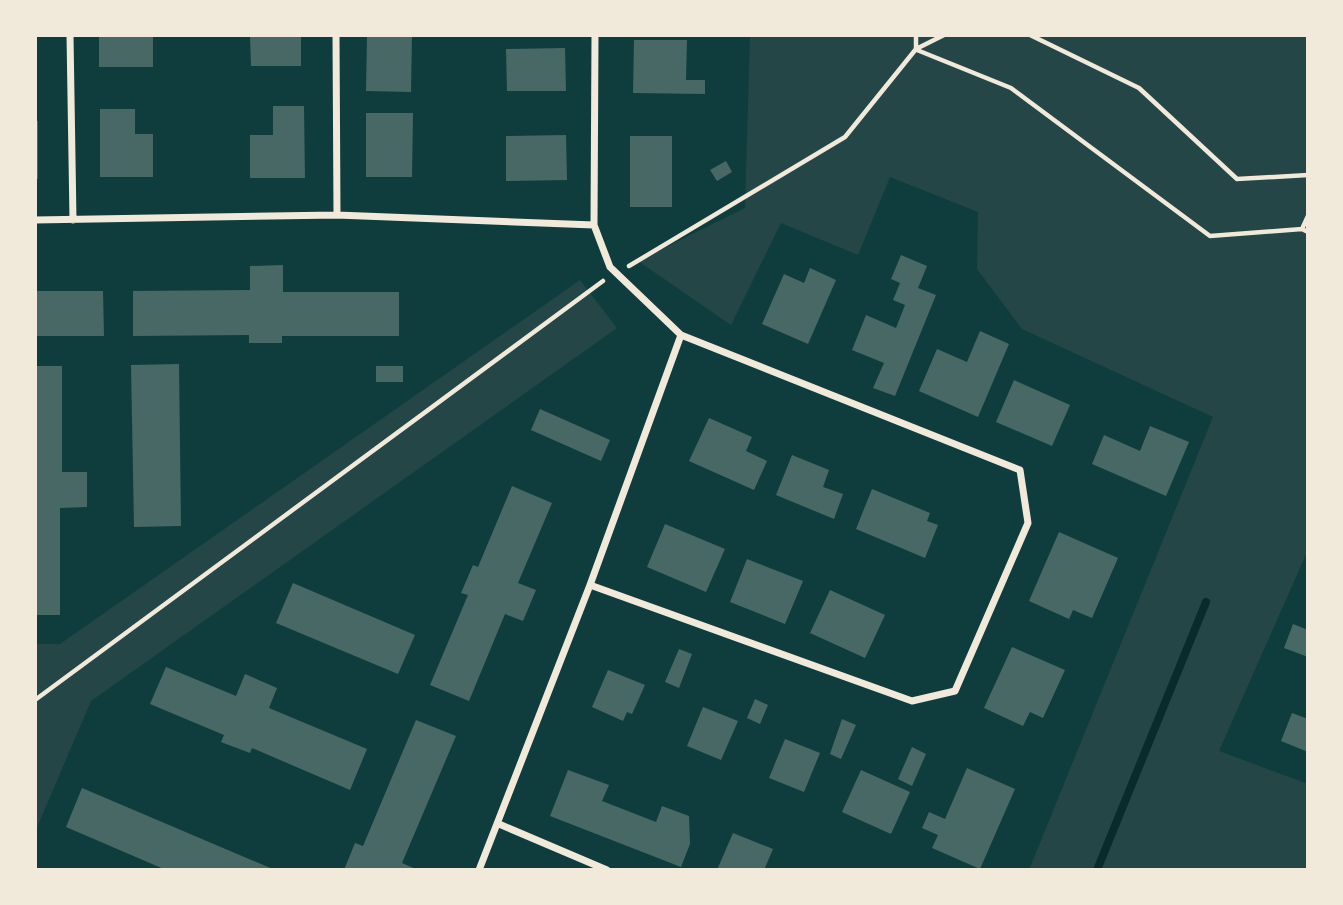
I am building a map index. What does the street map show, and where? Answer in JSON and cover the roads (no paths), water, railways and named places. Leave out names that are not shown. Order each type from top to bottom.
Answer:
[{"type":"street","points":[[70,35],[73,220]]},
{"type":"street","points":[[336,35],[337,215]]},
{"type":"street","points":[[590,585],[912,701],[955,691],[1028,523],[1020,470],[681,335],[613,270],[594,225],[595,35]]},
{"type":"street","points":[[35,220],[337,215],[594,225]]},
{"type":"street","points":[[478,870],[499,824],[590,585],[681,335]]},
{"type":"street","points":[[499,824],[607,870]]},
{"type":"waterway","points":[[1097,870],[1206,602]]}]
